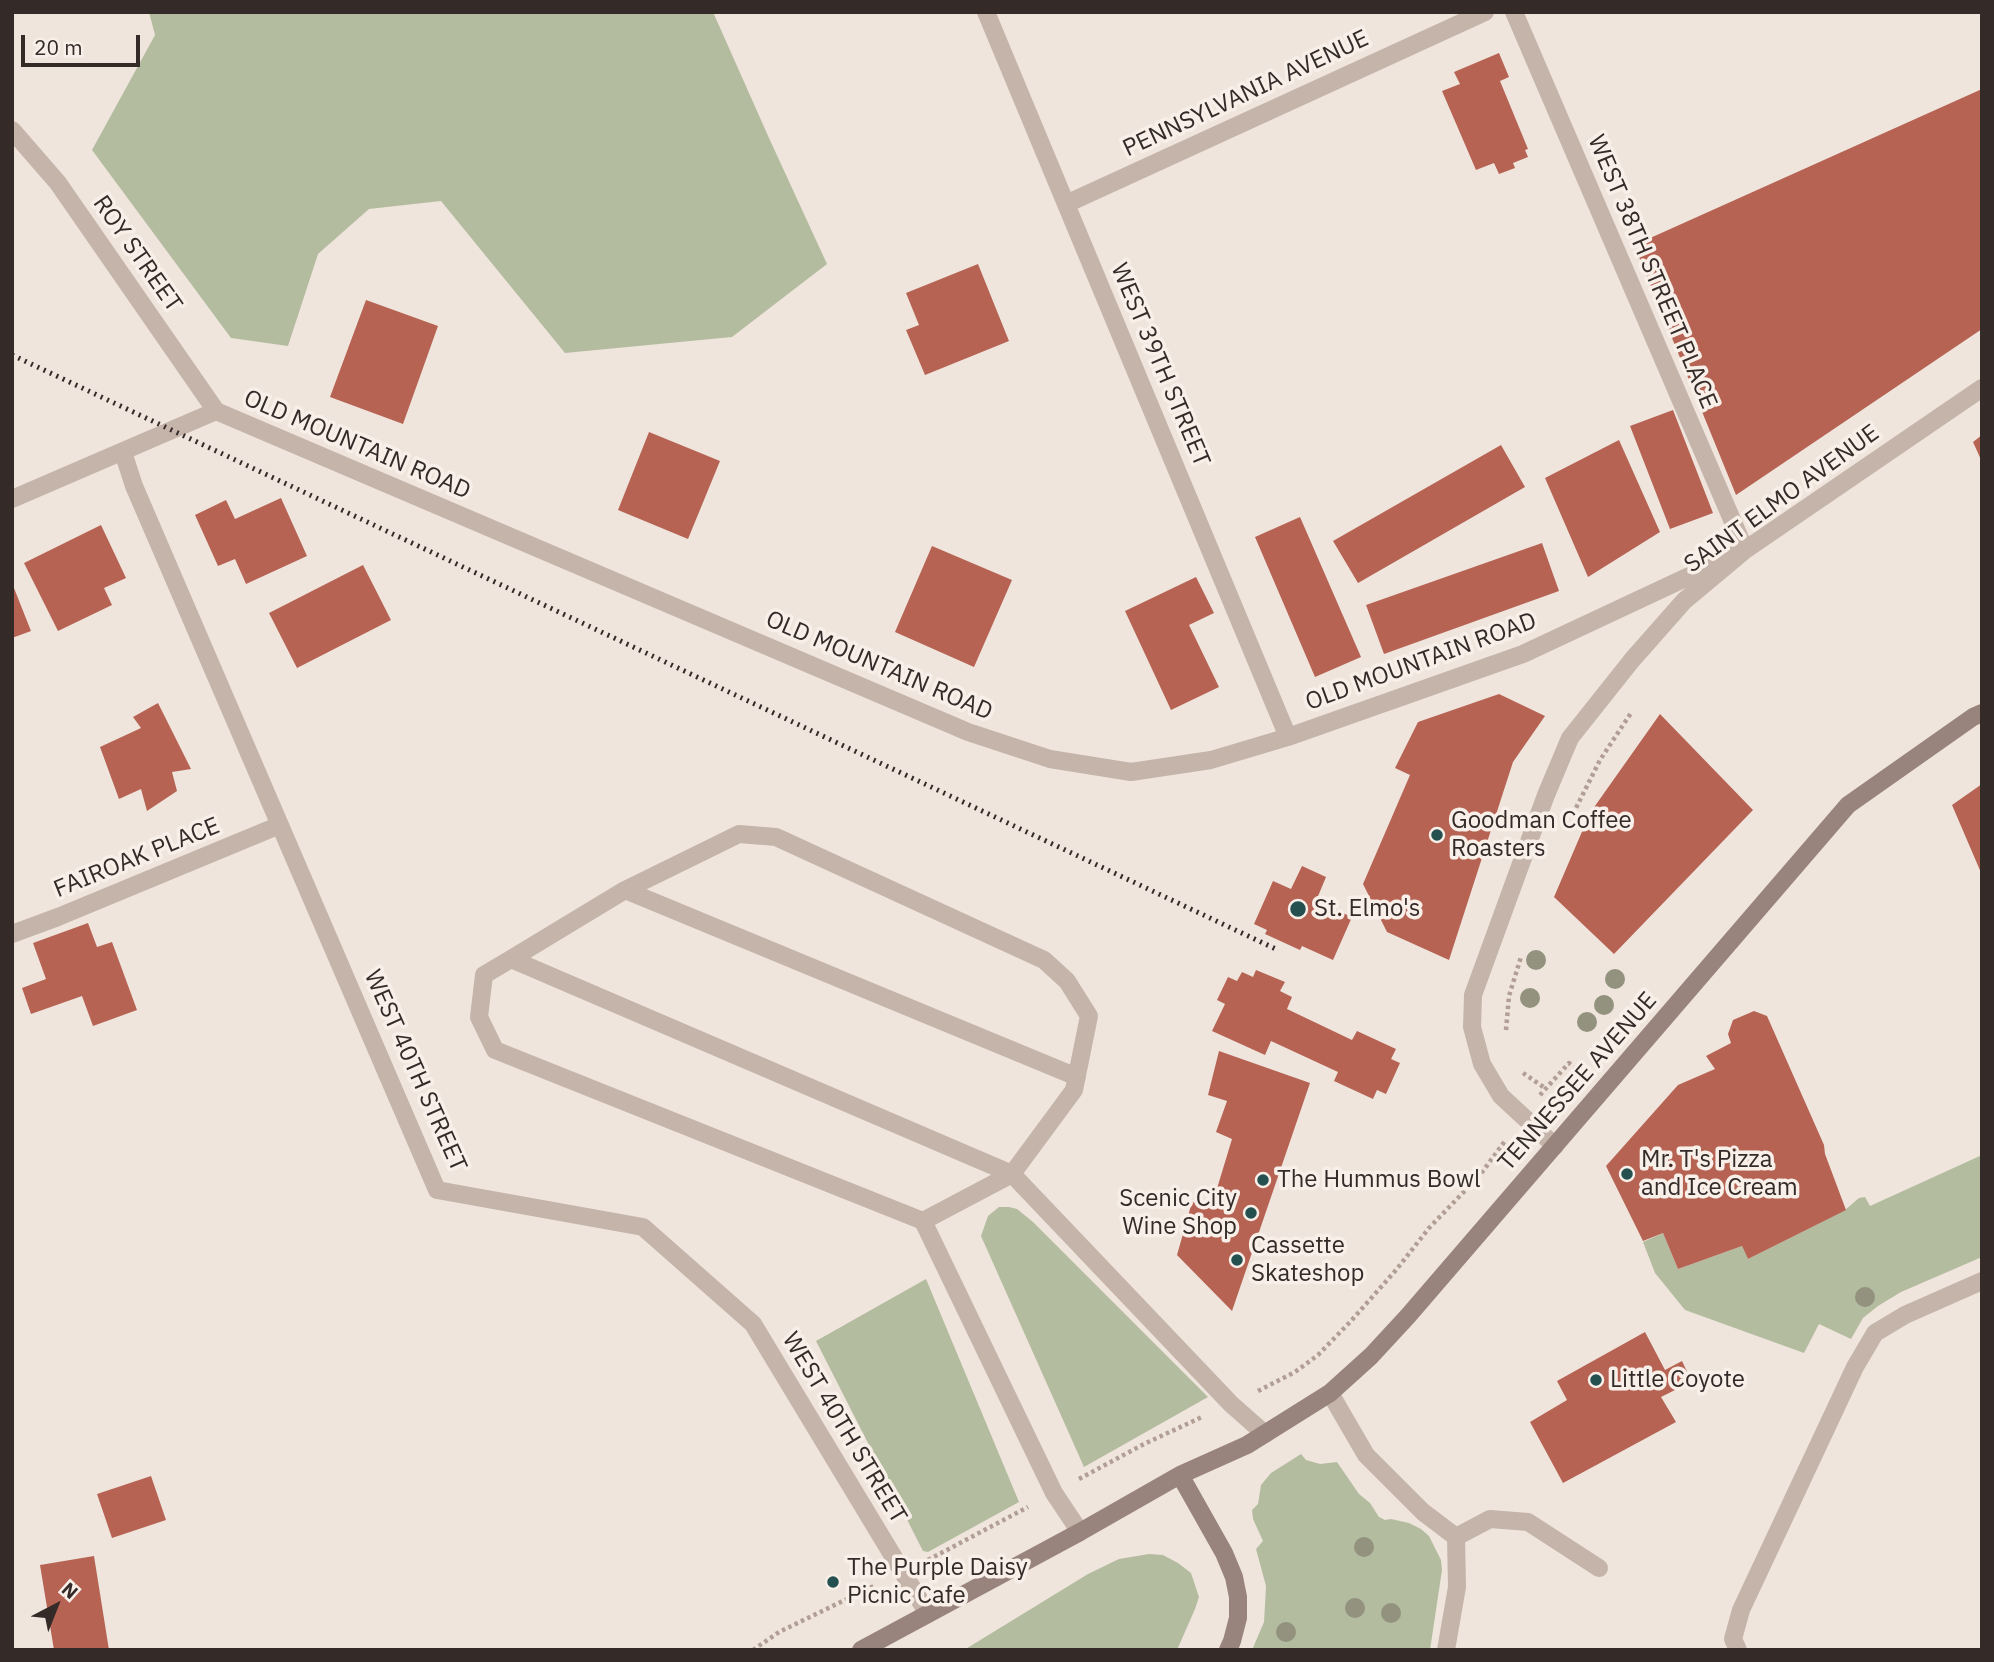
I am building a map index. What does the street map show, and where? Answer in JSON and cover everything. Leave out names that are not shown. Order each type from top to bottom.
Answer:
[{"type":"main road","name":"TENNESSEE AVENUE","points":[[861,1650],[881,1645],[928,1614],[1180,1475],[1247,1445],[1330,1393],[1371,1356],[1408,1316],[1848,805],[1982,713]]},
{"type":"main road","points":[[1180,1475],[1224,1553],[1234,1577],[1238,1618],[1228,1650]]},
{"type":"street","name":"WEST 39TH STREET","points":[[986,12],[1288,737]]},
{"type":"street","name":"PENNSYLVANIA AVENUE","points":[[1066,204],[1485,12]]},
{"type":"street","name":"WEST 38TH STREET PLACE","points":[[1514,12],[1745,550]]},
{"type":"street","name":"ROY STREET","points":[[12,130],[58,184],[216,411]]},
{"type":"street","name":"SAINT ELMO AVENUE","points":[[1555,1146],[1502,1096],[1482,1064],[1472,1027],[1473,995],[1546,795],[1570,738],[1632,660],[1684,601],[1745,550],[1982,388]]},
{"type":"street","name":"OLD MOUNTAIN ROAD","points":[[12,499],[216,411],[968,732],[1050,759],[1131,772],[1211,760],[1288,737],[1523,654],[1745,550]]},
{"type":"street","name":"WEST 40TH STREET","points":[[123,452],[134,486],[437,1190],[643,1227],[754,1324],[928,1614]]},
{"type":"street","name":"FAIROAK PLACE","points":[[12,934],[280,825]]},
{"type":"street","points":[[923,1220],[1012,1174],[1074,1090],[1089,1016],[1067,981],[1044,960],[776,837],[739,834],[625,890],[484,975],[479,1017],[495,1050],[923,1220],[1054,1493],[1080,1532]]},
{"type":"street","points":[[625,890],[1077,1077]]},
{"type":"street","points":[[512,959],[1012,1174],[1231,1404],[1265,1433]]},
{"type":"street","points":[[1738,1650],[1733,1639],[1741,1610],[1855,1367],[1875,1333],[1905,1315],[1982,1280]]},
{"type":"street","points":[[1330,1393],[1366,1455],[1423,1513],[1456,1537]]},
{"type":"street","points":[[1456,1537],[1490,1519],[1528,1522],[1600,1568]]},
{"type":"street","points":[[1446,1650],[1457,1587],[1456,1537]]},
{"type":"path","points":[[1572,818],[1600,760],[1635,707]]},
{"type":"path","points":[[1505,1035],[1509,996],[1521,957]]},
{"type":"path","points":[[753,1650],[779,1632],[978,1535],[1144,1444],[1295,1372],[1318,1355],[1369,1301],[1429,1228],[1480,1175],[1545,1088],[1517,1069]]},
{"type":"green space","points":[[149,12],[713,12],[827,264],[732,337],[565,353],[441,201],[369,209],[318,254],[288,346],[231,338],[92,150],[155,35]]},
{"type":"green space","points":[[1982,1155],[1982,1257],[1901,1292],[1878,1306],[1863,1318],[1851,1339],[1819,1324],[1804,1353],[1685,1310],[1655,1273],[1643,1242],[1663,1233],[1678,1269],[1742,1246],[1748,1259],[1845,1210],[1859,1198],[1865,1197],[1870,1206]]},
{"type":"green space","points":[[999,1207],[1017,1209],[1033,1222],[1208,1397],[1084,1467],[981,1236],[988,1216]]},
{"type":"green space","points":[[926,1279],[1019,1502],[928,1552],[923,1551],[816,1341]]},
{"type":"green space","points":[[1301,1454],[1306,1460],[1320,1464],[1337,1462],[1379,1517],[1409,1523],[1429,1536],[1441,1560],[1442,1570],[1430,1650],[1252,1650],[1264,1622],[1266,1586],[1256,1549],[1263,1541],[1252,1510],[1258,1504],[1261,1485],[1271,1473]]},
{"type":"green space","points":[[1149,1554],[1163,1555],[1191,1573],[1199,1597],[1177,1650],[964,1650],[1088,1574],[1119,1559]]},
{"type":"building","points":[[1499,53],[1509,77],[1500,81],[1528,149],[1525,150],[1528,157],[1513,163],[1515,168],[1499,174],[1494,163],[1476,170],[1442,91],[1460,84],[1454,72]]},
{"type":"building","points":[[1982,89],[1982,329],[1736,495],[1639,257],[1648,239]]},
{"type":"building","points":[[978,264],[1009,341],[925,375],[906,330],[919,325],[906,293]]},
{"type":"building","points":[[366,300],[438,326],[403,424],[330,397]]},
{"type":"building","points":[[1673,410],[1713,513],[1670,529],[1630,426]]},
{"type":"building","points":[[649,432],[720,461],[688,539],[618,510]]},
{"type":"building","points":[[1982,435],[1982,462],[1973,442]]},
{"type":"building","points":[[1619,440],[1660,532],[1588,577],[1545,478]]},
{"type":"building","points":[[1501,445],[1525,487],[1358,583],[1333,541]]},
{"type":"building","points":[[281,498],[307,556],[246,584],[235,559],[218,566],[195,515],[226,500],[235,519]]},
{"type":"building","points":[[1300,517],[1361,657],[1315,677],[1255,537]]},
{"type":"building","points":[[101,525],[126,578],[104,588],[112,605],[58,631],[24,563]]},
{"type":"building","points":[[1542,543],[1559,591],[1384,654],[1366,605]]},
{"type":"building","points":[[932,546],[1012,580],[974,667],[895,632]]},
{"type":"building","points":[[363,565],[391,620],[297,668],[269,613]]},
{"type":"building","points":[[1196,577],[1214,613],[1189,625],[1219,687],[1171,710],[1125,611]]},
{"type":"building","points":[[12,583],[31,631],[12,638]]},
{"type":"building","points":[[1499,694],[1545,716],[1513,762],[1449,960],[1387,932],[1363,884],[1410,775],[1395,768],[1418,722]]},
{"type":"building","points":[[158,703],[191,769],[172,772],[177,791],[147,811],[141,789],[119,799],[100,747],[141,728],[133,717]]},
{"type":"building","points":[[1660,714],[1753,810],[1614,954],[1554,897],[1590,813]]},
{"type":"building","points":[[1982,784],[1982,875],[1952,805]]},
{"type":"building","name":"St. Elmo's","points":[[1302,866],[1326,877],[1316,901],[1352,917],[1333,960],[1302,946],[1300,950],[1265,934],[1267,930],[1254,924],[1273,881],[1291,889]]},
{"type":"building","points":[[88,923],[97,947],[112,942],[137,1010],[93,1026],[82,996],[31,1014],[22,988],[46,979],[33,943]]},
{"type":"building","points":[[1256,970],[1285,982],[1280,991],[1292,997],[1287,1009],[1352,1040],[1357,1031],[1396,1049],[1391,1059],[1400,1063],[1386,1094],[1377,1090],[1373,1099],[1334,1081],[1338,1072],[1271,1041],[1265,1055],[1212,1031],[1225,1004],[1217,1000],[1228,977],[1237,981],[1242,972],[1253,977]]},
{"type":"building","points":[[1754,1011],[1767,1016],[1824,1145],[1846,1210],[1748,1259],[1742,1246],[1678,1269],[1663,1233],[1643,1241],[1606,1166],[1678,1085],[1715,1069],[1706,1056],[1731,1043],[1728,1034],[1733,1020]]},
{"type":"building","points":[[1219,1051],[1310,1083],[1232,1311],[1177,1255],[1192,1202],[1212,1205],[1232,1139],[1216,1132],[1227,1101],[1208,1095]]},
{"type":"building","points":[[1645,1332],[1665,1370],[1682,1361],[1690,1378],[1673,1386],[1675,1390],[1661,1397],[1676,1422],[1563,1483],[1530,1422],[1567,1400],[1557,1381]]},
{"type":"building","points":[[151,1476],[166,1520],[112,1538],[97,1494]]},
{"type":"building","points":[[94,1556],[109,1650],[54,1650],[40,1565]]},
{"type":"railway","points":[[12,355],[1278,950]]},
{"type":"place","name":"Goodman Coffee Roasters","points":[[1437,835]]},
{"type":"place","name":"St. Elmo's","points":[[1298,909]]},
{"type":"place","name":"Mr. T's Pizza and Ice Cream","points":[[1627,1174]]},
{"type":"place","name":"The Hummus Bowl","points":[[1263,1180]]},
{"type":"place","name":"Scenic City Wine Shop","points":[[1251,1213]]},
{"type":"place","name":"Cassette Skateshop","points":[[1237,1260]]},
{"type":"place","name":"Little Coyote","points":[[1596,1380]]},
{"type":"place","name":"The Purple Daisy Picnic Cafe","points":[[833,1582]]}]
